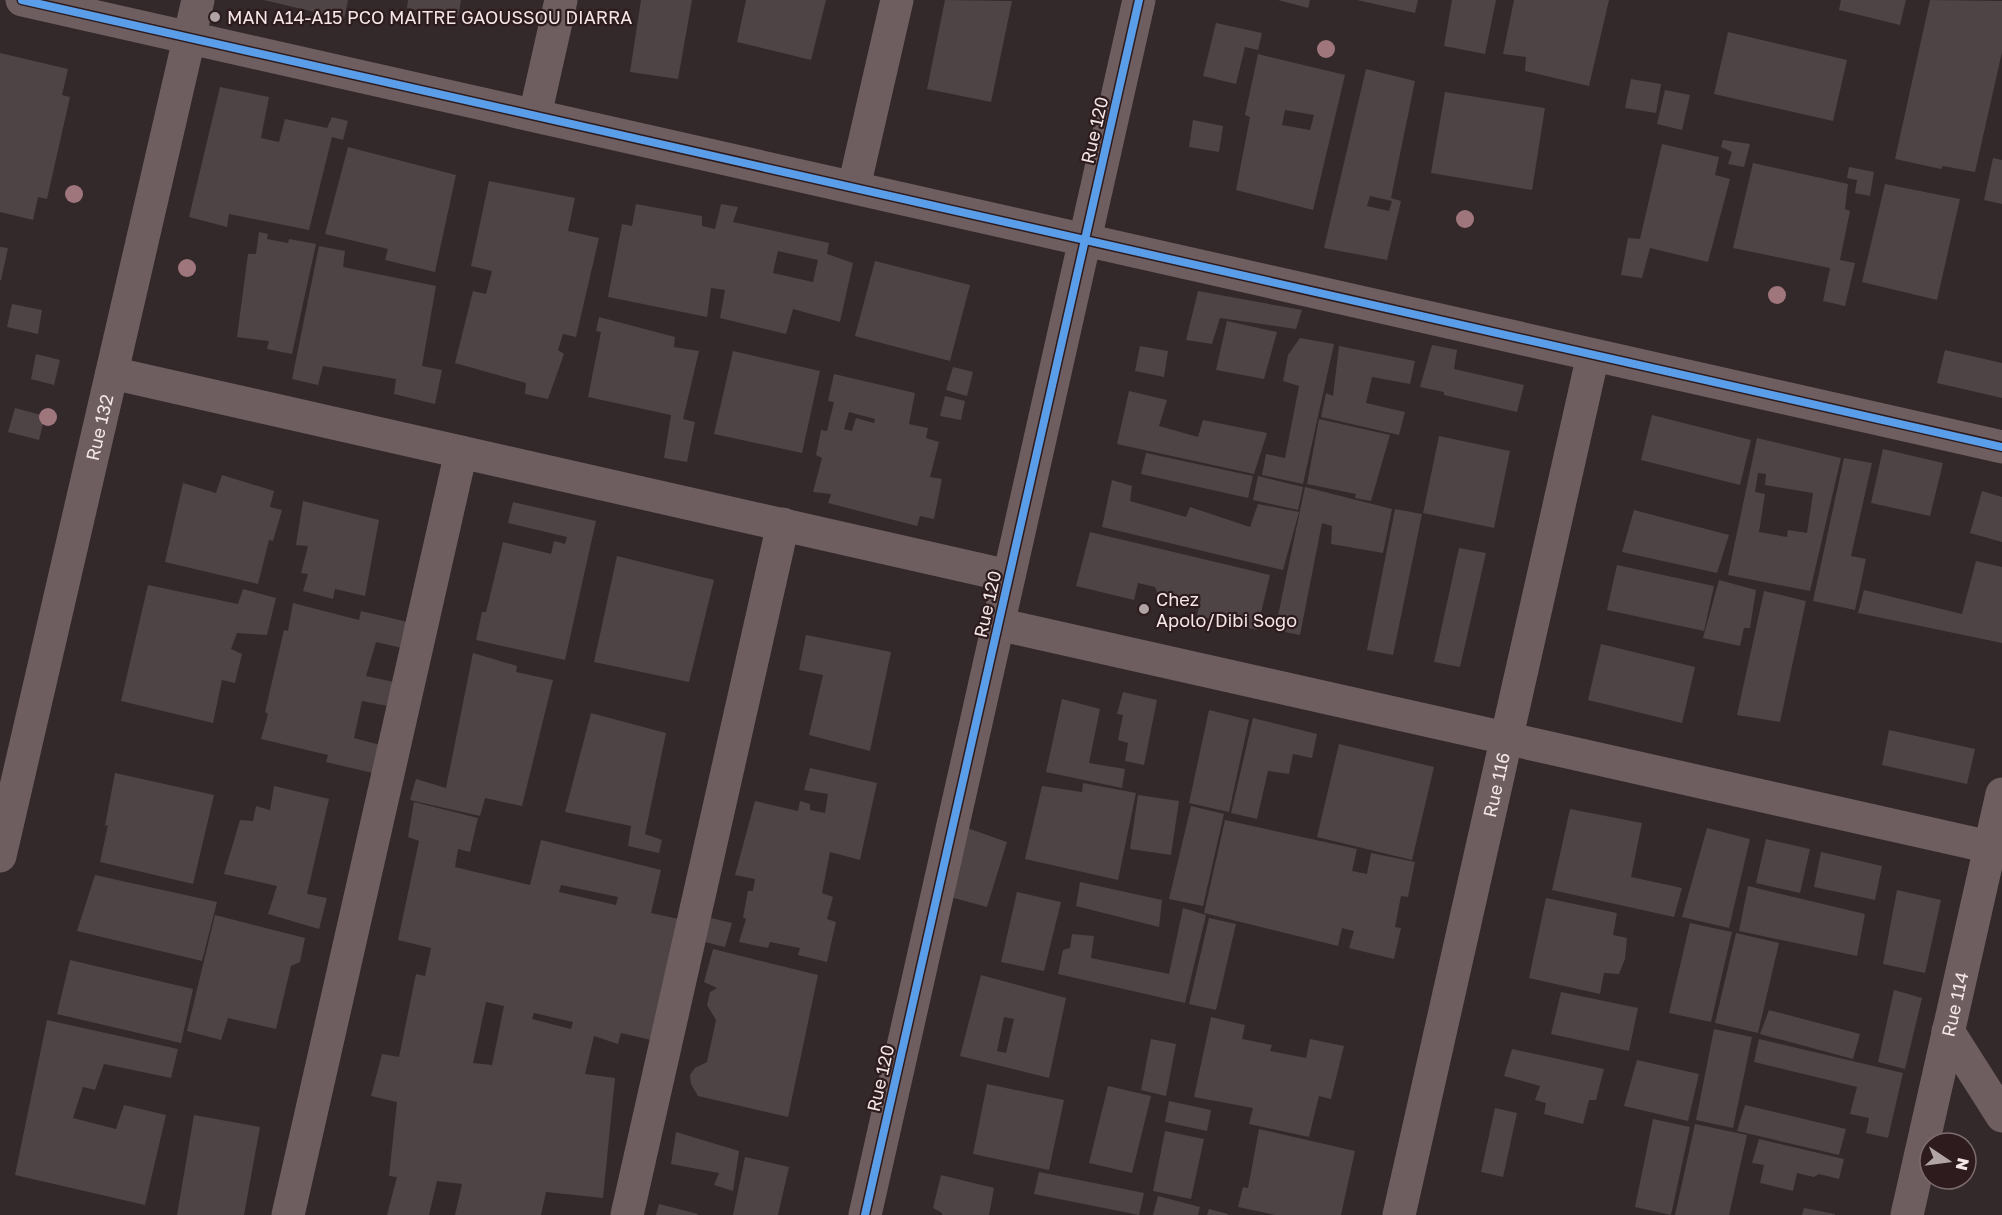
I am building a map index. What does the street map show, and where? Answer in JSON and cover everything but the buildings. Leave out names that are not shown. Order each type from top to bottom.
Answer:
[{"type":"street","points":[[22,0],[2002,447]]},
{"type":"street","name":"Rue 132","points":[[0,856],[198,0]]},
{"type":"street","points":[[535,115],[561,0]]},
{"type":"street","points":[[854,188],[897,0]]},
{"type":"street","name":"Rue 120","points":[[865,1215],[1139,0]]},
{"type":"street","name":"Rue 116","points":[[1399,1215],[1593,355]]},
{"type":"street","points":[[112,373],[1009,576]]},
{"type":"street","points":[[288,1215],[461,452]]},
{"type":"street","points":[[627,1215],[783,524]]},
{"type":"street","points":[[998,624],[1990,847]]},
{"type":"street","name":"Rue 114","points":[[1907,1215],[2002,794]]},
{"type":"street","points":[[1948,1031],[2002,1116]]},
{"type":"cycle path","points":[[22,0],[2002,447]]},
{"type":"cycle path","points":[[865,1215],[1139,0]]},
{"type":"place","name":"MAN A14-A15 PCO MAITRE GAOUSSOU DIARRA","points":[[215,17]]},
{"type":"place","name":"Chez Apolo/Dibi Sogo","points":[[1144,609]]}]
